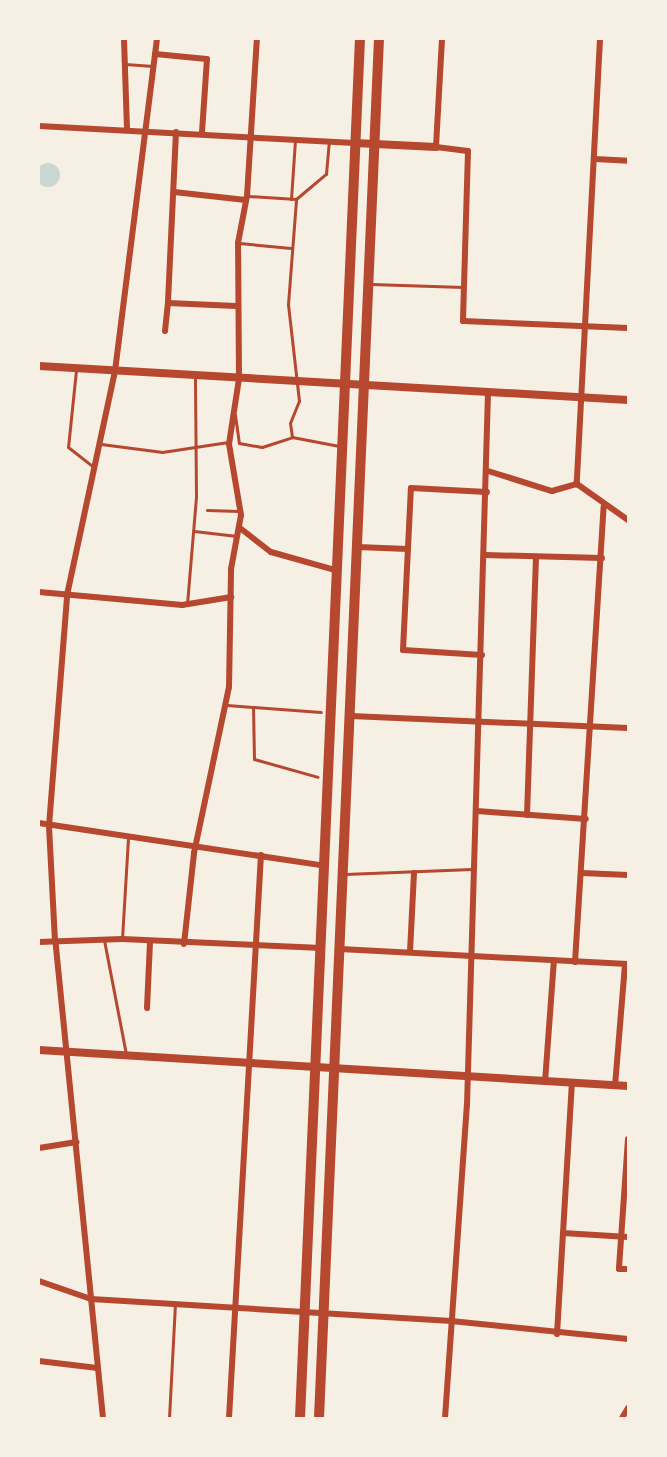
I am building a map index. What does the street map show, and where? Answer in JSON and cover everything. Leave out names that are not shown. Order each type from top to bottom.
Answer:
[{"type":"main road","points":[[300,1418],[327,866],[335,570],[360,39]]},
{"type":"main road","points":[[319,1418],[322,1314],[345,874],[379,39]]},
{"type":"street","points":[[124,39],[127,129]]},
{"type":"street","points":[[103,1418],[69,1052],[55,941],[49,826],[67,596],[115,371],[157,39]]},
{"type":"street","points":[[184,944],[198,844],[223,705],[229,687],[231,597],[241,511],[230,442],[239,379],[236,306],[238,243],[246,198],[252,137],[257,39]]},
{"type":"street","points":[[436,147],[442,39]]},
{"type":"street","points":[[577,484],[584,397],[600,39]]},
{"type":"street","points":[[155,54],[207,59],[202,133]]},
{"type":"street","points":[[39,126],[202,133],[436,147],[468,151],[463,321],[628,328]]},
{"type":"street","points":[[165,331],[176,132]]},
{"type":"street","points":[[595,159],[628,161]]},
{"type":"street","points":[[174,192],[246,198]]},
{"type":"street","points":[[168,303],[236,306]]},
{"type":"street","points":[[39,366],[488,394],[628,400]]},
{"type":"street","points":[[445,1418],[472,956],[481,725],[488,394]]},
{"type":"street","points":[[488,471],[552,491],[577,484]]},
{"type":"street","points":[[577,484],[604,507],[628,520]]},
{"type":"street","points":[[482,655],[403,650],[411,488],[487,492]]},
{"type":"street","points":[[575,962],[593,727],[604,507]]},
{"type":"street","points":[[240,528],[271,552],[335,570]]},
{"type":"street","points":[[357,547],[408,549]]},
{"type":"street","points":[[485,555],[602,558]]},
{"type":"street","points":[[527,815],[537,557]]},
{"type":"street","points":[[39,592],[187,604],[231,597]]},
{"type":"street","points":[[351,716],[481,725],[628,728]]},
{"type":"street","points":[[477,811],[586,819]]},
{"type":"street","points":[[39,823],[128,839],[198,844],[327,866]]},
{"type":"street","points":[[229,1418],[261,855]]},
{"type":"street","points":[[410,952],[414,873]]},
{"type":"street","points":[[582,873],[628,875]]},
{"type":"street","points":[[39,942],[122,939],[184,944],[322,948]]},
{"type":"street","points":[[147,1008],[150,941]]},
{"type":"street","points":[[340,949],[627,964],[615,1086]]},
{"type":"street","points":[[545,1082],[554,960]]},
{"type":"street","points":[[39,1050],[628,1086]]},
{"type":"street","points":[[557,1334],[572,1084]]},
{"type":"street","points":[[628,1139],[625,1237],[619,1269],[628,1269]]},
{"type":"street","points":[[39,1148],[77,1142]]},
{"type":"street","points":[[563,1233],[625,1237]]},
{"type":"street","points":[[39,1281],[91,1299],[451,1321],[557,1334],[628,1339]]},
{"type":"street","points":[[39,1361],[98,1368]]},
{"type":"street","points":[[622,1418],[628,1408]]},
{"type":"lane","points":[[124,64],[153,66]]},
{"type":"lane","points":[[292,437],[298,382],[288,304],[295,139]]},
{"type":"lane","points":[[246,198],[293,199],[326,174],[329,141]]},
{"type":"lane","points":[[238,243],[291,248]]},
{"type":"lane","points":[[369,284],[464,287]]},
{"type":"lane","points":[[76,368],[68,447],[94,467]]},
{"type":"lane","points":[[187,604],[194,531],[195,376]]},
{"type":"lane","points":[[233,412],[239,443],[262,447],[292,437],[341,446]]},
{"type":"lane","points":[[100,443],[162,452],[195,450],[230,442]]},
{"type":"lane","points":[[207,510],[241,511]]},
{"type":"lane","points":[[194,531],[238,536]]},
{"type":"lane","points":[[223,705],[321,712]]},
{"type":"lane","points":[[253,707],[254,759],[318,777]]},
{"type":"lane","points":[[122,939],[128,839]]},
{"type":"lane","points":[[345,874],[414,873],[475,868]]},
{"type":"lane","points":[[104,939],[126,1056]]},
{"type":"lane","points":[[169,1418],[175,1305]]},
{"type":"shaded area","points":[[48,163],[56,167],[60,175],[56,183],[48,187],[40,183],[36,175],[40,167]]}]
